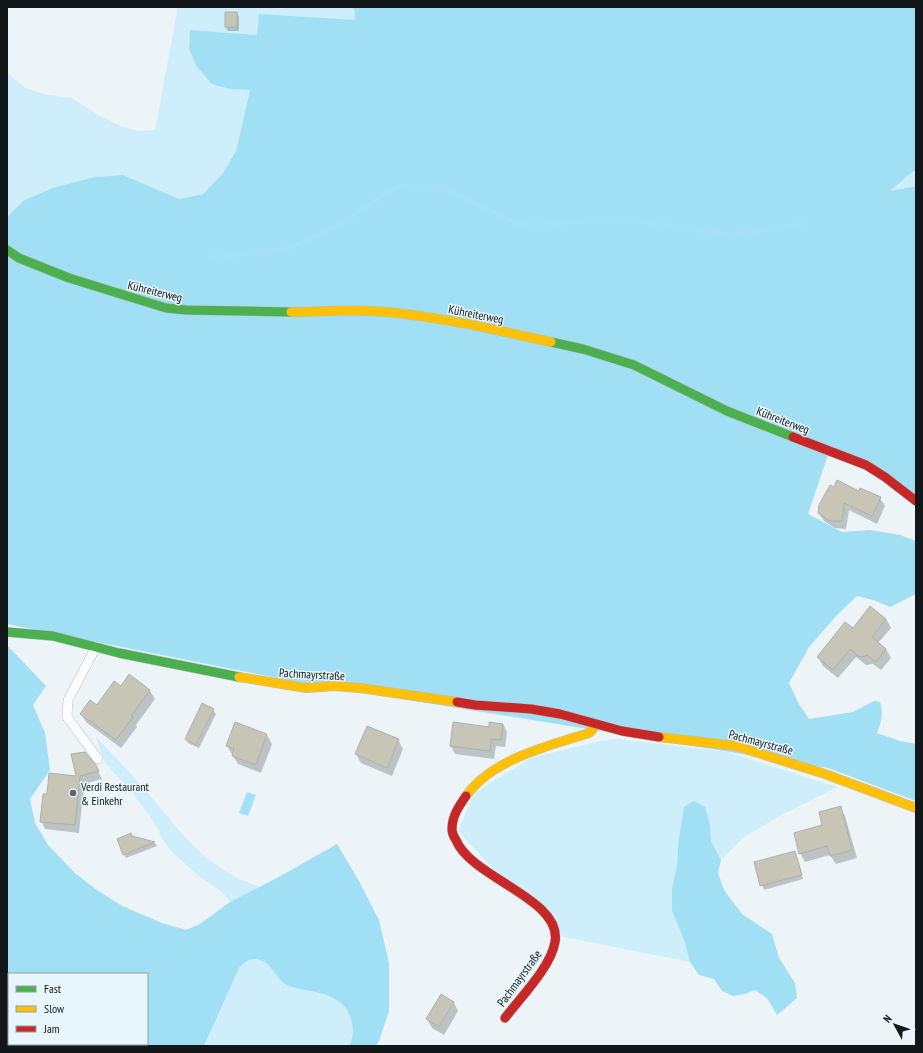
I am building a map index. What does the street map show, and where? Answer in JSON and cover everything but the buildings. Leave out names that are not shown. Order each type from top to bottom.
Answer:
[{"type":"street","name":"Kühreiterweg","points":[[7,250],[19,258],[69,278],[166,308],[186,310],[275,312],[372,310],[461,323],[583,349],[634,365],[727,411],[866,465],[885,477],[916,501]]},
{"type":"street","name":"Pachmayrstraße","points":[[7,632],[53,636],[176,665],[276,684],[306,688],[334,686],[360,688],[476,705],[531,709],[560,714],[593,724],[650,736],[736,746],[825,774],[916,808]]},
{"type":"street","name":"Pachmayrstraße","points":[[505,1018],[551,956],[555,944],[556,933],[553,922],[536,904],[487,873],[473,862],[460,848],[451,829],[453,815],[461,800],[474,785],[492,771],[516,758],[589,733],[593,729],[593,724]]},
{"type":"lane","points":[[96,647],[68,700],[67,717],[98,759]]},
{"type":"shaded area","points":[[178,7],[350,7],[354,9],[355,21],[323,19],[257,35],[190,30],[189,49],[197,67],[230,89],[250,90],[236,151],[223,173],[203,194],[179,199],[123,175],[95,177],[52,188],[23,201],[7,217],[7,72],[25,88],[44,94],[72,98],[100,116],[121,126],[137,131],[155,130]]},
{"type":"shaded area","points":[[350,7],[916,7],[916,170],[890,191],[916,186],[916,496],[831,446],[808,514],[842,532],[870,530],[900,535],[916,541],[916,594],[890,607],[873,600],[857,596],[837,615],[809,647],[789,683],[799,704],[809,719],[853,712],[874,701],[880,702],[882,714],[877,733],[900,741],[916,744],[916,801],[828,768],[292,681],[7,624],[7,217],[23,201],[52,188],[95,177],[123,175],[179,199],[203,194],[223,173],[236,151],[250,90],[230,89],[212,84],[197,67],[189,49],[190,30],[257,35],[259,14],[355,20],[354,9]]},
{"type":"shaded area","points":[[916,170],[916,186],[889,191],[911,173]]},
{"type":"shaded area","points":[[7,645],[46,686],[33,705],[45,733],[50,770],[30,799],[35,823],[48,845],[76,874],[97,890],[122,906],[162,923],[186,930],[200,924],[230,902],[277,878],[337,844],[359,881],[379,920],[389,963],[389,1011],[376,1046],[349,1046],[353,1026],[348,1012],[339,1001],[326,995],[287,985],[268,965],[260,960],[254,959],[246,962],[239,968],[204,1046],[7,1046]]},
{"type":"shaded area","points":[[96,737],[135,778],[184,836],[209,860],[223,870],[260,887],[230,902],[218,889],[201,878],[171,851],[163,840],[154,822],[131,791],[105,763]]},
{"type":"shaded area","points":[[618,739],[727,752],[837,787],[779,816],[743,838],[721,860],[711,841],[710,825],[681,834],[678,845],[677,866],[672,888],[672,911],[684,940],[690,962],[564,937],[495,871],[458,831],[474,793],[531,758],[600,741]]},
{"type":"shaded area","points":[[247,792],[256,795],[248,816],[239,813]]},
{"type":"shaded area","points":[[694,801],[705,807],[710,825],[711,841],[721,860],[718,873],[724,890],[742,914],[772,934],[779,958],[795,983],[797,998],[777,1015],[767,998],[755,990],[745,994],[733,996],[722,991],[714,979],[699,975],[690,962],[684,940],[672,911],[672,888],[677,866],[678,845],[684,807]]},
{"type":"shaded area","points":[[252,959],[261,960],[269,966],[277,976],[312,991],[331,996],[341,1002],[350,1013],[354,1027],[349,1046],[204,1046],[239,968],[245,962]]},
{"type":"waterway","points":[[209,257],[287,249],[340,225],[396,186],[447,189],[520,225],[626,219],[729,235],[801,224]]},
{"type":"traffic: fast","points":[[7,250],[19,258],[69,278],[166,308],[186,310],[291,312]]},
{"type":"traffic: fast","points":[[551,342],[583,349],[634,365],[727,411],[793,437]]},
{"type":"traffic: fast","points":[[7,632],[53,636],[119,653],[239,677]]},
{"type":"traffic: slow","points":[[291,312],[353,310],[395,313],[462,323],[551,342]]},
{"type":"traffic: slow","points":[[239,677],[306,688],[334,686],[360,688],[457,702]]},
{"type":"traffic: slow","points":[[466,796],[477,783],[490,772],[506,763],[539,749],[589,733],[593,729],[593,724]]},
{"type":"traffic: slow","points":[[659,737],[736,746],[825,774],[916,808]]},
{"type":"traffic: jam","points":[[793,437],[866,465],[885,477],[916,501]]},
{"type":"traffic: jam","points":[[457,702],[475,705],[531,709],[560,714],[622,731],[659,737]]},
{"type":"traffic: jam","points":[[466,796],[458,807],[452,824],[453,833],[465,854],[479,866],[531,901],[545,913],[554,927],[555,942],[548,962],[505,1018]]},
{"type":"place","name":"Verdi Restaurant & Einkehr","points":[[73,793]]}]
